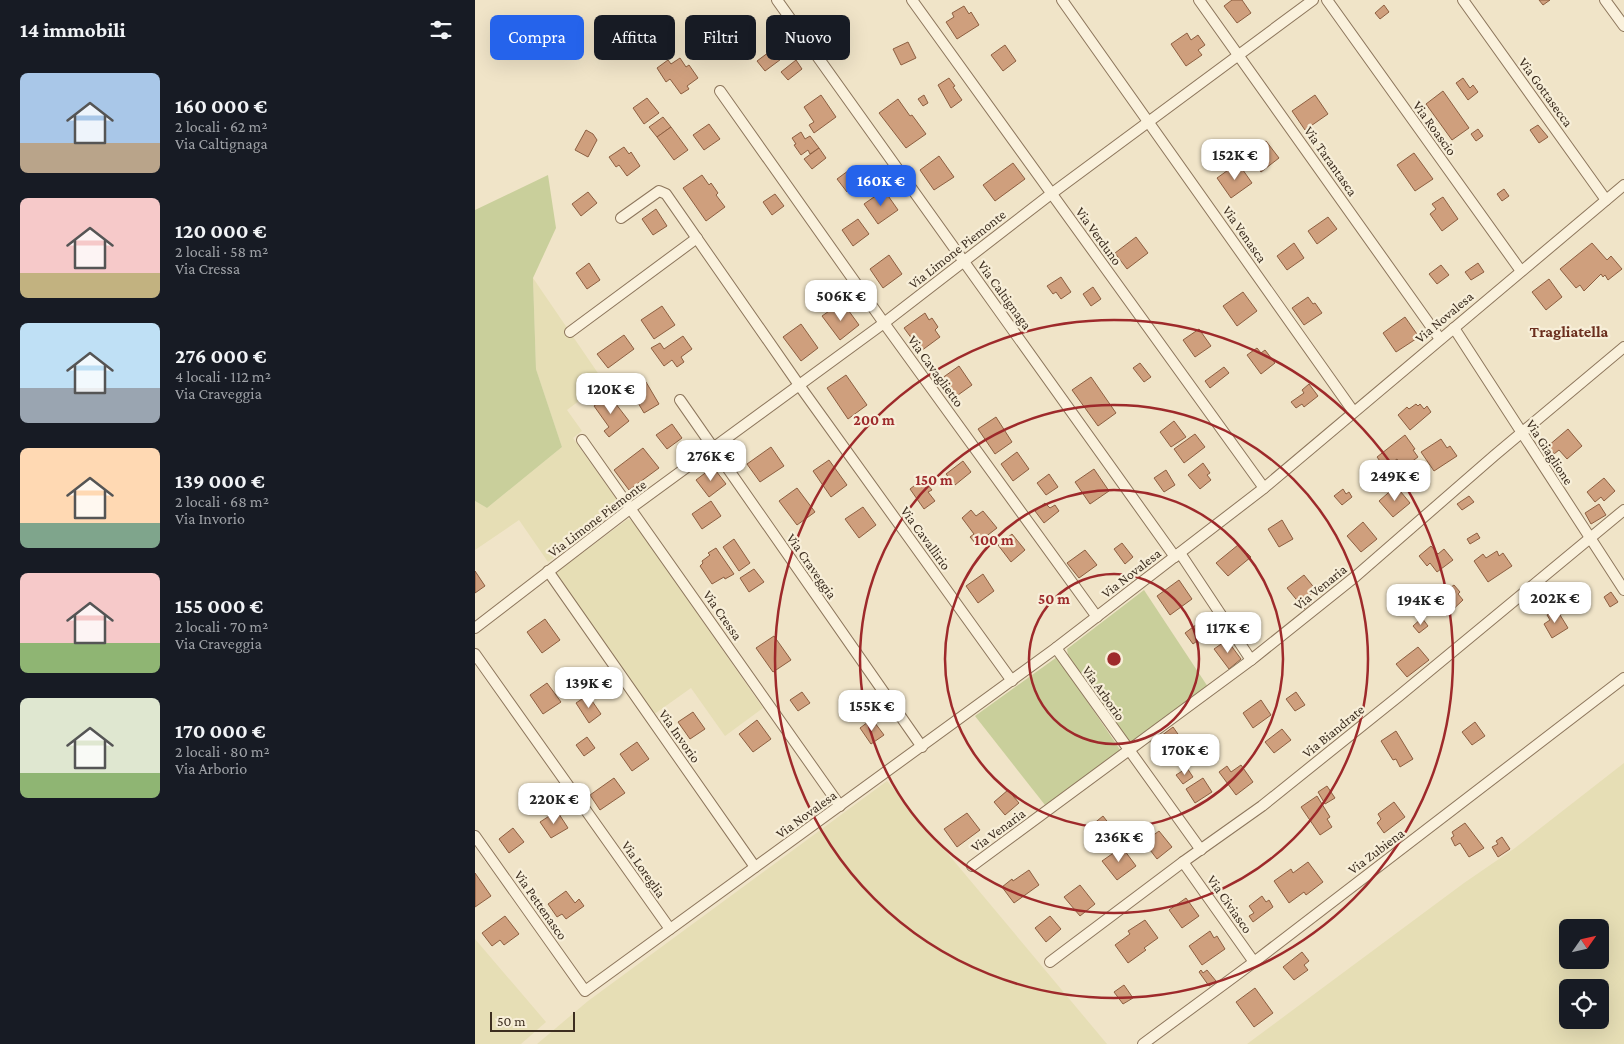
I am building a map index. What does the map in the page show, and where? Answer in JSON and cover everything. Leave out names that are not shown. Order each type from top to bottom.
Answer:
[{"type":"street","name":"Via Caltignaga","points":[[777,0],[964,262],[1178,555],[1251,660]]},
{"type":"street","name":"Via Verduno","points":[[912,0],[1264,488]]},
{"type":"street","name":"Via Venasca","points":[[1062,0],[1353,412]]},
{"type":"street","name":"Via Tarantasca","points":[[1199,0],[1440,339]]},
{"type":"street","name":"Via Limone Piemonte","points":[[475,628],[631,508],[884,323],[1051,194],[1313,0]]},
{"type":"street","name":"Via Roascio","points":[[1327,0],[1521,272]]},
{"type":"street","name":"Via Gottasecca","points":[[1463,0],[1606,200]]},
{"type":"street","points":[[1605,0],[1624,26]]},
{"type":"street","name":"Via Cavaglietto","points":[[720,91],[884,323],[1097,617]]},
{"type":"street","name":"Via Novalesa","points":[[585,991],[922,747],[1178,555],[1264,488],[1624,185]]},
{"type":"street","name":"Via Cavallirio","points":[[621,218],[659,191],[666,194],[799,385],[1011,681]]},
{"type":"street","points":[[570,332],[697,238]]},
{"type":"street","name":"Via Giaglione","points":[[1454,328],[1624,590]]},
{"type":"street","name":"Via Venaria","points":[[972,866],[1251,660],[1356,576],[1521,433],[1624,347]]},
{"type":"street","name":"Via Craveggia","points":[[680,400],[922,747]]},
{"type":"street","name":"Via Cressa","points":[[582,440],[840,806]]},
{"type":"street","name":"Via Biandrate","points":[[1050,962],[1183,862],[1262,806],[1377,714],[1624,510]]},
{"type":"street","name":"Via Invorio","points":[[548,571],[755,867]]},
{"type":"street","name":"Via Arborio","points":[[1056,648],[1201,850]]},
{"type":"street","name":"Via Loreglia","points":[[475,654],[670,929]]},
{"type":"street","name":"Via Zubiena","points":[[1143,1044],[1254,962],[1624,678]]},
{"type":"street","name":"Via Pettenasco","points":[[475,836],[585,991]]},
{"type":"street","name":"Via Civiasco","points":[[1183,862],[1254,962]]},
{"type":"shaded area","points":[[533,278],[604,382],[567,410],[582,431],[573,438],[622,507],[548,562],[519,520],[475,550],[475,501],[487,508],[562,447],[536,369]]},
{"type":"shaded area","points":[[628,519],[632,520],[763,708],[725,736],[691,688],[653,715],[554,574]]},
{"type":"shaded area","points":[[1624,763],[1624,1044],[1247,1044],[1464,883],[1515,848]]},
{"type":"shaded area","points":[[887,781],[1107,1044],[537,1044],[588,1001]]},
{"type":"shaded area","points":[[475,939],[546,1022],[521,1044],[475,1044]]},
{"type":"green space","points":[[548,175],[556,228],[533,278],[536,369],[562,447],[487,508],[475,501],[475,210]]},
{"type":"green space","points":[[1144,590],[1208,687],[1135,742],[1129,743],[1068,655],[1067,649]]},
{"type":"green space","points":[[1057,657],[1121,751],[1120,754],[1045,805],[975,716]]},
{"type":"building","points":[[1232,0],[1242,0],[1251,13],[1237,23],[1224,6]]},
{"type":"building","points":[[1539,0],[1550,0],[1543,5]]},
{"type":"building","points":[[1384,5],[1389,12],[1380,19],[1375,13]]},
{"type":"building","points":[[964,6],[969,14],[971,12],[979,25],[957,39],[946,22],[954,17],[952,13]]},
{"type":"building","points":[[1187,33],[1191,40],[1198,35],[1205,45],[1198,50],[1202,55],[1186,66],[1171,44]]},
{"type":"building","points":[[908,42],[916,58],[901,65],[893,49]]},
{"type":"building","points":[[1005,45],[1016,61],[1003,71],[991,55]]},
{"type":"building","points":[[766,54],[766,60],[780,60],[765,71],[757,61]]},
{"type":"building","points":[[680,58],[686,67],[689,65],[698,78],[687,86],[689,89],[681,94],[670,79],[666,82],[657,68],[668,60],[671,64]]},
{"type":"building","points":[[796,60],[802,69],[788,80],[781,72]]},
{"type":"building","points":[[949,78],[962,100],[951,108],[938,85]]},
{"type":"building","points":[[1463,78],[1470,88],[1473,85],[1478,92],[1468,100],[1456,83]]},
{"type":"building","points":[[1443,91],[1469,128],[1452,140],[1426,104]]},
{"type":"building","points":[[821,95],[836,117],[814,133],[809,125],[814,122],[804,107]]},
{"type":"building","points":[[924,95],[928,103],[923,106],[918,99]]},
{"type":"building","points":[[1315,95],[1328,114],[1305,130],[1292,111]]},
{"type":"building","points":[[647,98],[659,113],[644,124],[633,108]]},
{"type":"building","points":[[898,99],[926,134],[906,148],[879,113]]},
{"type":"building","points":[[663,117],[671,127],[657,137],[649,127]]},
{"type":"building","points":[[709,124],[720,139],[704,150],[693,135]]},
{"type":"building","points":[[1538,125],[1548,137],[1539,143],[1530,130]]},
{"type":"building","points":[[671,127],[688,150],[674,160],[657,137]]},
{"type":"building","points":[[1478,129],[1483,136],[1476,141],[1471,134]]},
{"type":"building","points":[[586,130],[593,134],[597,140],[588,157],[575,150]]},
{"type":"building","points":[[801,132],[805,139],[810,136],[819,148],[810,154],[808,150],[801,155],[794,145],[796,144],[792,138]]},
{"type":"building","points":[[1266,141],[1279,158],[1261,172],[1245,151],[1256,143],[1259,146]]},
{"type":"building","points":[[624,147],[629,154],[631,152],[640,166],[627,176],[619,165],[616,167],[609,157]]},
{"type":"building","points":[[819,148],[826,158],[812,169],[804,159]]},
{"type":"building","points":[[1414,153],[1433,179],[1415,191],[1397,165]]},
{"type":"building","points":[[939,156],[954,177],[934,190],[920,170]]},
{"type":"building","points":[[1013,163],[1025,179],[995,201],[983,185]]},
{"type":"building","points":[[1238,163],[1252,183],[1231,198],[1217,178]]},
{"type":"building","points":[[852,168],[861,182],[847,192],[837,179]]},
{"type":"building","points":[[702,175],[709,185],[711,183],[718,193],[716,195],[725,207],[706,221],[683,188]]},
{"type":"building","points":[[1504,189],[1509,196],[1502,201],[1497,194]]},
{"type":"building","points":[[884,190],[898,210],[878,224],[864,204]]},
{"type":"building","points":[[588,192],[597,203],[581,216],[572,204]]},
{"type":"building","points":[[775,194],[784,206],[772,215],[763,202]]},
{"type":"building","points":[[1443,197],[1458,219],[1442,231],[1430,214],[1436,209],[1432,204]]},
{"type":"building","points":[[656,209],[667,226],[653,235],[642,219]]},
{"type":"building","points":[[1328,217],[1337,229],[1317,244],[1308,231]]},
{"type":"building","points":[[858,219],[869,234],[853,246],[842,230]]},
{"type":"building","points":[[1136,237],[1148,253],[1127,269],[1115,253]]},
{"type":"building","points":[[1294,243],[1304,258],[1287,270],[1277,256]]},
{"type":"building","points":[[1592,243],[1607,260],[1611,256],[1622,269],[1608,280],[1605,275],[1603,277],[1601,274],[1584,291],[1580,285],[1576,288],[1560,269]]},
{"type":"building","points":[[889,255],[902,274],[883,288],[870,269]]},
{"type":"building","points":[[589,263],[600,280],[587,289],[576,273]]},
{"type":"building","points":[[1478,263],[1484,272],[1471,280],[1465,272]]},
{"type":"building","points":[[1441,265],[1449,275],[1437,284],[1429,274]]},
{"type":"building","points":[[1061,277],[1071,292],[1061,299],[1056,292],[1053,294],[1047,286]]},
{"type":"building","points":[[1549,279],[1562,297],[1546,310],[1532,292]]},
{"type":"building","points":[[1093,287],[1101,299],[1091,306],[1083,294]]},
{"type":"building","points":[[1243,292],[1257,311],[1237,326],[1223,306]]},
{"type":"building","points":[[1308,297],[1322,313],[1304,325],[1292,308]]},
{"type":"building","points":[[662,306],[675,325],[654,339],[641,320]]},
{"type":"building","points":[[846,307],[859,325],[840,340],[822,316],[832,309],[836,314]]},
{"type":"building","points":[[925,313],[929,320],[932,318],[938,327],[935,330],[940,337],[921,351],[904,328]]},
{"type":"building","points":[[1405,317],[1419,337],[1396,352],[1383,333]]},
{"type":"building","points":[[801,324],[818,348],[801,361],[783,337]]},
{"type":"building","points":[[1199,329],[1211,346],[1195,357],[1183,340]]},
{"type":"building","points":[[624,335],[634,349],[608,368],[597,354]]},
{"type":"building","points":[[683,336],[692,349],[681,357],[684,362],[677,367],[672,360],[664,366],[651,348],[660,343],[664,349]]},
{"type":"building","points":[[1257,348],[1261,353],[1265,350],[1275,363],[1261,374],[1247,355]]},
{"type":"building","points":[[1140,363],[1151,377],[1144,382],[1133,368]]},
{"type":"building","points":[[959,366],[972,385],[951,400],[938,381]]},
{"type":"building","points":[[1224,367],[1229,373],[1210,388],[1205,381]]},
{"type":"building","points":[[846,375],[867,405],[848,419],[827,388]]},
{"type":"building","points":[[1091,377],[1116,413],[1098,426],[1072,390]]},
{"type":"building","points":[[646,382],[659,404],[644,413],[631,391]]},
{"type":"building","points":[[1309,384],[1318,396],[1304,407],[1302,404],[1296,408],[1291,402],[1304,393],[1302,390]]},
{"type":"building","points":[[609,395],[629,421],[609,437],[604,431],[609,427],[594,406]]},
{"type":"building","points":[[1416,404],[1418,406],[1420,404],[1424,409],[1427,406],[1431,412],[1410,430],[1398,415],[1407,407],[1409,409]]},
{"type":"building","points":[[996,417],[1012,442],[995,454],[978,429]]},
{"type":"building","points":[[1174,421],[1186,437],[1171,447],[1160,432]]},
{"type":"building","points":[[672,424],[682,438],[667,449],[656,435]]},
{"type":"building","points":[[1568,429],[1582,446],[1567,459],[1559,450],[1554,454],[1548,446]]},
{"type":"building","points":[[1195,434],[1205,447],[1184,463],[1174,449]]},
{"type":"building","points":[[1405,435],[1418,457],[1403,468],[1397,459],[1385,468],[1377,457]]},
{"type":"building","points":[[1441,439],[1447,448],[1450,446],[1457,456],[1434,471],[1421,452]]},
{"type":"building","points":[[771,447],[784,466],[760,482],[747,464]]},
{"type":"building","points":[[643,448],[659,468],[629,490],[614,470]]},
{"type":"building","points":[[1017,452],[1029,469],[1013,481],[1001,464]]},
{"type":"building","points":[[829,460],[847,485],[831,497],[813,471]]},
{"type":"building","points":[[963,461],[971,472],[955,485],[946,474]]},
{"type":"building","points":[[1203,463],[1210,473],[1207,475],[1211,480],[1200,489],[1188,475]]},
{"type":"building","points":[[713,467],[726,484],[709,497],[696,480]]},
{"type":"building","points":[[1094,469],[1109,491],[1090,504],[1075,482]]},
{"type":"building","points":[[1166,470],[1175,485],[1164,492],[1154,478]]},
{"type":"building","points":[[1049,474],[1058,487],[1046,495],[1037,483]]},
{"type":"building","points":[[1604,478],[1615,491],[1604,501],[1601,497],[1595,502],[1587,492]]},
{"type":"building","points":[[923,479],[932,490],[928,492],[935,501],[924,509],[910,489]]},
{"type":"building","points":[[1396,486],[1410,503],[1393,517],[1379,501]]},
{"type":"building","points":[[797,488],[815,512],[797,525],[779,501]]},
{"type":"building","points":[[1343,489],[1346,494],[1349,492],[1352,497],[1342,505],[1334,496]]},
{"type":"building","points":[[1469,496],[1474,502],[1462,510],[1457,504]]},
{"type":"building","points":[[711,501],[721,516],[702,529],[692,514]]},
{"type":"building","points":[[1045,503],[1050,508],[1055,505],[1059,511],[1044,523],[1035,511]]},
{"type":"building","points":[[1599,504],[1606,515],[1591,524],[1585,513]]},
{"type":"building","points":[[863,507],[876,525],[859,538],[845,519]]},
{"type":"building","points":[[971,510],[976,516],[983,511],[997,528],[976,544],[970,537],[974,534],[962,518]]},
{"type":"building","points":[[1282,520],[1293,539],[1279,547],[1268,529]]},
{"type":"building","points":[[1363,522],[1377,539],[1361,552],[1347,536]]},
{"type":"building","points":[[1477,533],[1480,538],[1470,544],[1467,539]]},
{"type":"building","points":[[1012,534],[1025,550],[1011,562],[998,545]]},
{"type":"building","points":[[734,539],[750,563],[739,571],[723,547]]},
{"type":"building","points":[[1122,543],[1133,557],[1125,564],[1114,549]]},
{"type":"building","points":[[1238,545],[1245,554],[1247,553],[1251,557],[1228,576],[1216,563]]},
{"type":"building","points":[[1431,546],[1438,554],[1444,549],[1453,560],[1437,572],[1430,563],[1427,566],[1419,556]]},
{"type":"building","points":[[716,548],[734,574],[712,584],[700,566],[703,563],[702,561],[710,555],[708,553]]},
{"type":"building","points":[[1085,550],[1097,565],[1079,578],[1067,563]]},
{"type":"building","points":[[1497,551],[1499,556],[1503,553],[1512,566],[1488,582],[1474,561],[1483,554],[1486,558]]},
{"type":"building","points":[[754,569],[764,582],[749,592],[740,578]]},
{"type":"building","points":[[475,571],[485,586],[475,593]]},
{"type":"building","points":[[983,574],[994,591],[978,603],[966,586]]},
{"type":"building","points":[[1304,575],[1316,590],[1308,597],[1312,602],[1304,609],[1287,588]]},
{"type":"building","points":[[1179,580],[1192,599],[1170,615],[1157,596]]},
{"type":"building","points":[[1454,585],[1460,592],[1458,594],[1463,600],[1446,616],[1438,607],[1441,604],[1435,598]]},
{"type":"building","points":[[1611,592],[1618,602],[1610,607],[1604,597]]},
{"type":"building","points":[[1557,610],[1568,628],[1552,638],[1544,624],[1550,620],[1547,615]]},
{"type":"building","points":[[1208,616],[1216,627],[1193,644],[1185,633]]},
{"type":"building","points":[[1422,618],[1428,626],[1419,633],[1413,626]]},
{"type":"building","points":[[545,619],[560,640],[542,653],[527,632]]},
{"type":"building","points":[[774,636],[791,660],[773,672],[756,648]]},
{"type":"building","points":[[1227,640],[1241,659],[1229,669],[1214,649]]},
{"type":"building","points":[[1418,647],[1429,660],[1407,677],[1396,664]]},
{"type":"building","points":[[572,674],[582,689],[570,698],[559,682]]},
{"type":"building","points":[[547,683],[561,702],[543,714],[530,695]]},
{"type":"building","points":[[802,692],[810,703],[798,711],[790,700]]},
{"type":"building","points":[[1296,692],[1305,705],[1295,711],[1286,699]]},
{"type":"building","points":[[588,695],[601,714],[589,723],[576,703]]},
{"type":"building","points":[[1261,700],[1271,715],[1253,728],[1243,713]]},
{"type":"building","points":[[693,712],[705,729],[690,739],[678,722]]},
{"type":"building","points":[[872,719],[884,735],[871,744],[860,728]]},
{"type":"building","points":[[757,720],[771,739],[753,752],[739,734]]},
{"type":"building","points":[[1475,722],[1485,736],[1472,745],[1462,732]]},
{"type":"building","points":[[1173,727],[1185,744],[1173,753],[1171,749],[1163,755],[1153,742]]},
{"type":"building","points":[[1282,729],[1291,740],[1274,753],[1265,742]]},
{"type":"building","points":[[1396,731],[1413,759],[1400,767],[1396,759],[1393,760],[1381,741]]},
{"type":"building","points":[[587,737],[595,748],[584,756],[576,745]]},
{"type":"building","points":[[637,742],[649,759],[632,771],[620,754]]},
{"type":"building","points":[[1241,765],[1253,782],[1236,795],[1219,772],[1227,766],[1231,772]]},
{"type":"building","points":[[1187,768],[1193,777],[1183,784],[1176,775]]},
{"type":"building","points":[[614,778],[625,793],[600,810],[590,795]]},
{"type":"building","points":[[1203,778],[1212,792],[1195,803],[1186,789]]},
{"type":"building","points":[[1327,786],[1335,798],[1325,804],[1318,792]]},
{"type":"building","points":[[1008,790],[1019,803],[1005,815],[994,802]]},
{"type":"building","points":[[1317,796],[1330,817],[1327,819],[1332,827],[1320,835],[1301,807]]},
{"type":"building","points":[[1394,802],[1405,817],[1384,833],[1377,823],[1381,819],[1378,814]]},
{"type":"building","points":[[557,811],[568,828],[551,838],[540,822]]},
{"type":"building","points":[[967,813],[980,830],[957,847],[944,829]]},
{"type":"building","points":[[1103,816],[1113,829],[1102,838],[1092,825]]},
{"type":"building","points":[[1465,823],[1484,848],[1469,857],[1460,843],[1455,846],[1451,838],[1454,836],[1452,832]]},
{"type":"building","points":[[513,828],[524,842],[509,853],[499,839]]},
{"type":"building","points":[[1159,831],[1172,847],[1157,859],[1144,842]]},
{"type":"building","points":[[1502,837],[1510,849],[1498,857],[1492,847],[1498,844],[1496,841]]},
{"type":"building","points":[[1122,847],[1136,866],[1117,880],[1102,861]]},
{"type":"building","points":[[1308,862],[1323,882],[1306,895],[1304,892],[1289,903],[1274,881],[1291,869],[1293,873]]},
{"type":"building","points":[[1029,870],[1039,885],[1014,903],[1002,887]]},
{"type":"building","points":[[475,873],[491,896],[475,907]]},
{"type":"building","points":[[1080,885],[1095,904],[1080,916],[1064,897]]},
{"type":"building","points":[[566,891],[575,903],[579,899],[584,906],[566,919],[562,914],[557,917],[548,904]]},
{"type":"building","points":[[1262,896],[1266,902],[1269,900],[1273,907],[1253,922],[1249,916],[1254,913],[1249,906]]},
{"type":"building","points":[[1186,898],[1199,916],[1182,928],[1169,910]]},
{"type":"building","points":[[505,916],[519,934],[504,945],[500,940],[492,946],[482,933]]},
{"type":"building","points":[[1050,916],[1061,929],[1046,942],[1035,928]]},
{"type":"building","points":[[1145,920],[1158,938],[1144,948],[1146,950],[1128,963],[1115,945],[1130,934],[1128,931]]},
{"type":"building","points":[[1210,931],[1214,938],[1217,936],[1225,949],[1202,965],[1189,946]]},
{"type":"building","points":[[1302,952],[1309,961],[1304,965],[1308,970],[1294,980],[1283,967]]},
{"type":"building","points":[[1201,970],[1203,973],[1207,970],[1216,981],[1209,986],[1199,972]]},
{"type":"building","points":[[1124,985],[1133,998],[1123,1004],[1114,992]]},
{"type":"building","points":[[1255,988],[1273,1013],[1254,1027],[1236,1002]]},
{"type":"district","name":"Tragliatella","points":[[1569,331]]}]
